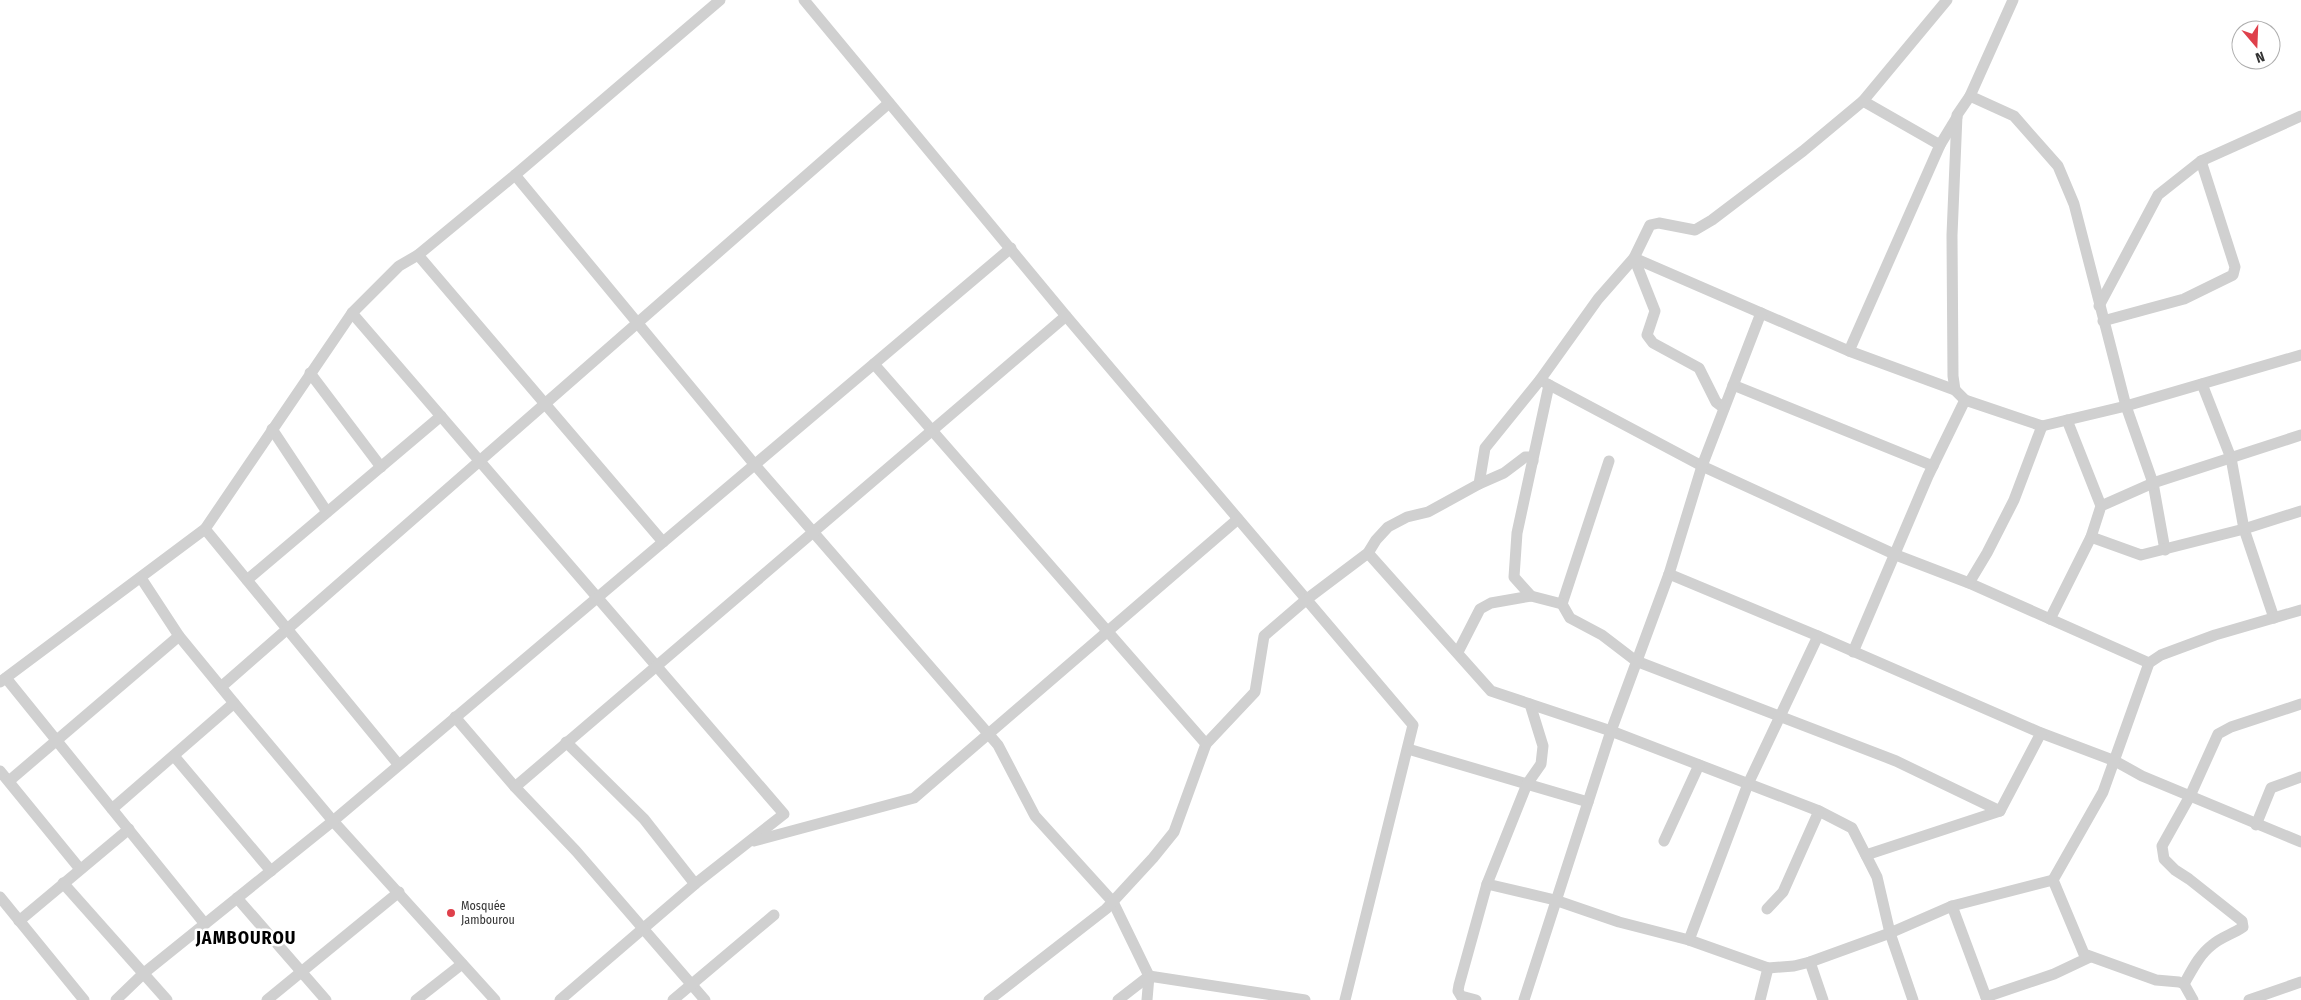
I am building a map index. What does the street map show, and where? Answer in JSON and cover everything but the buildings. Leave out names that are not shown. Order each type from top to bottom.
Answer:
[{"type":"street","points":[[205,924],[57,740],[3,680],[205,529],[352,312],[398,266],[418,255],[515,175],[720,0]]},
{"type":"street","points":[[804,0],[1066,316],[1414,725],[1345,1000]]},
{"type":"street","points":[[1479,484],[1485,448],[1544,382],[1598,300],[1634,258],[1650,224],[1659,223],[1695,230],[1712,220],[1804,151],[1863,101],[1947,0]]},
{"type":"street","points":[[1849,351],[1940,145],[1970,96],[2014,0]]},
{"type":"street","points":[[1970,96],[2014,116],[2058,166],[2074,204],[2126,406],[2153,483],[2165,550]]},
{"type":"street","points":[[1863,101],[1940,145]]},
{"type":"street","points":[[221,687],[889,103]]},
{"type":"street","points":[[1955,390],[1953,376],[1952,235],[1957,115]]},
{"type":"street","points":[[2099,306],[2158,195],[2200,161],[2301,116]]},
{"type":"street","points":[[2103,321],[2184,299],[2233,275],[2235,267],[2200,161]]},
{"type":"street","points":[[515,175],[755,466],[814,531],[998,745],[1035,816],[1113,902],[1149,976],[1147,1000]]},
{"type":"street","points":[[116,1000],[144,973],[333,821],[398,764],[755,466],[1010,248]]},
{"type":"street","points":[[418,255],[663,542]]},
{"type":"street","points":[[1634,258],[1849,351],[1955,390],[1965,400],[2042,426],[2126,406],[2301,355]]},
{"type":"street","points":[[1634,258],[1655,311],[1647,335],[1653,344],[1698,368],[1716,402],[1724,408]]},
{"type":"street","points":[[352,312],[784,814],[695,884],[560,1000]]},
{"type":"street","points":[[1524,1000],[1611,731],[1669,574],[1702,466],[1761,313]]},
{"type":"street","points":[[514,786],[1066,316]]},
{"type":"street","points":[[874,364],[1206,744]]},
{"type":"street","points":[[310,373],[381,467]]},
{"type":"street","points":[[1531,596],[1514,577],[1517,533],[1533,461],[1544,382]]},
{"type":"street","points":[[1544,382],[1702,466],[1896,554],[1969,582],[2149,663]]},
{"type":"street","points":[[2202,384],[2231,458],[2244,529],[2274,618]]},
{"type":"street","points":[[1733,385],[1933,466]]},
{"type":"street","points":[[1853,652],[1933,466],[1965,400]]},
{"type":"street","points":[[247,580],[441,416]]},
{"type":"street","points":[[2050,619],[2091,538],[2101,506],[2067,420]]},
{"type":"street","points":[[1969,582],[1987,553],[2014,500],[2042,426]]},
{"type":"street","points":[[272,429],[327,512]]},
{"type":"street","points":[[2101,506],[2153,483],[2301,435]]},
{"type":"street","points":[[989,1000],[1113,902],[1174,832],[1206,744],[1255,692],[1264,636],[1307,599],[1368,553],[1376,540],[1388,527],[1407,517],[1428,512],[1479,484],[1504,473],[1525,458],[1531,457],[1533,461]]},
{"type":"street","points":[[1562,604],[1609,461]]},
{"type":"street","points":[[2091,538],[2140,555],[2244,529],[2301,511]]},
{"type":"street","points":[[750,842],[914,798],[1238,519]]},
{"type":"street","points":[[205,529],[398,764]]},
{"type":"street","points":[[1368,553],[1491,691],[1611,731],[1819,811],[1852,828],[1877,877],[1890,933],[1912,1000]]},
{"type":"street","points":[[1669,574],[1818,636],[2041,733],[2115,761],[2142,776],[2256,825],[2301,842]]},
{"type":"street","points":[[141,578],[179,636],[234,703],[333,821],[400,892],[495,1000]]},
{"type":"street","points":[[1458,652],[1480,609],[1491,603],[1531,596],[1562,604],[1570,618],[1602,634],[1636,661],[1896,761],[2000,811]]},
{"type":"street","points":[[1487,884],[1555,900],[1618,922],[1689,940],[1768,968],[1794,966],[1810,962],[1890,933],[1952,906],[2053,880],[2103,792],[2149,663],[2161,655],[2215,635],[2301,610]]},
{"type":"street","points":[[9,781],[179,636]]},
{"type":"street","points":[[1689,940],[1748,784],[1818,636]]},
{"type":"street","points":[[112,809],[234,703]]},
{"type":"street","points":[[1476,1000],[1461,998],[1458,991],[1459,985],[1487,884],[1526,784],[1541,764],[1543,746],[1530,704]]},
{"type":"street","points":[[2184,984],[2198,960],[2212,944],[2243,927],[2242,921],[2189,878],[2175,870],[2164,859],[2162,846],[2190,796],[2218,734],[2231,727],[2301,704]]},
{"type":"street","points":[[456,717],[514,786],[576,851],[705,1000]]},
{"type":"street","points":[[1866,855],[2000,811],[2041,733]]},
{"type":"street","points":[[566,742],[644,819],[695,884]]},
{"type":"street","points":[[1408,749],[1588,802]]},
{"type":"street","points":[[174,756],[271,871]]},
{"type":"street","points":[[1664,841],[1699,765]]},
{"type":"street","points":[[0,771],[80,870]]},
{"type":"street","points":[[2256,825],[2272,788],[2301,777]]},
{"type":"street","points":[[1767,909],[1783,892],[1819,811]]},
{"type":"street","points":[[19,921],[129,829]]},
{"type":"street","points":[[2053,880],[2084,954],[2156,980],[2184,984]]},
{"type":"street","points":[[63,883],[167,1000]]},
{"type":"street","points":[[267,1000],[400,892]]},
{"type":"street","points":[[0,897],[84,1000]]},
{"type":"street","points":[[238,898],[326,1000]]},
{"type":"street","points":[[1952,906],[1987,998],[2054,974],[2090,956]]},
{"type":"street","points":[[673,1000],[774,915]]},
{"type":"street","points":[[1810,962],[1824,1000]]},
{"type":"street","points":[[416,1000],[462,964]]},
{"type":"street","points":[[1760,1000],[1768,968]]},
{"type":"street","points":[[1118,1000],[1149,976],[1305,1000]]},
{"type":"street","points":[[2249,1000],[2301,982]]},
{"type":"street","points":[[2184,984],[2193,1000]]},
{"type":"place","name":"Mosquée Jambourou","points":[[451,913]]},
{"type":"district","name":"JAMBOUROU","points":[[246,938]]}]
